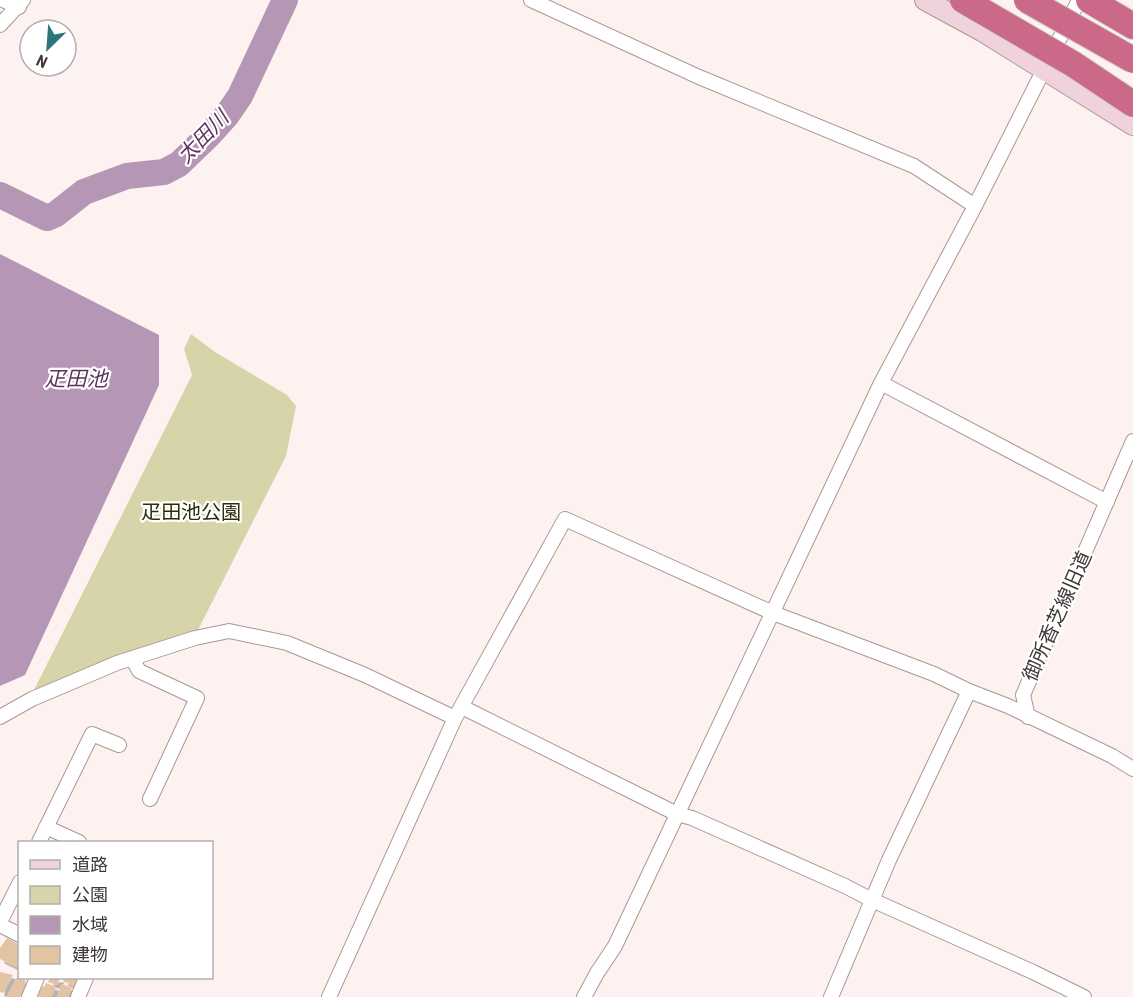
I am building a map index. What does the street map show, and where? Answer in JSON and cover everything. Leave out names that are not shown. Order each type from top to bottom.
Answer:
[{"type":"highway","points":[[963,0],[1073,64],[1133,104]]},
{"type":"highway","points":[[982,0],[1133,85]]},
{"type":"highway","points":[[1027,0],[1133,60]]},
{"type":"highway","points":[[1089,0],[1133,26]]},
{"type":"street","points":[[3,0],[21,3]]},
{"type":"street","points":[[531,0],[699,77],[914,166],[975,206]]},
{"type":"street","points":[[925,0],[1044,69],[1133,125]]},
{"type":"street","points":[[584,997],[615,946],[881,383],[975,206],[1079,0]]},
{"type":"street","points":[[0,25],[21,3]]},
{"type":"street","points":[[881,383],[1107,502]]},
{"type":"street","name":"御所香芝線旧道","points":[[1028,717],[1023,695],[1133,441]]},
{"type":"street","points":[[329,997],[459,712],[565,519],[773,612],[934,674],[1008,706],[1112,756],[1133,769]]},
{"type":"street","points":[[0,717],[32,699],[132,658],[195,638],[229,631],[287,644],[459,712],[677,814],[692,818],[846,886],[1084,997]]},
{"type":"street","points":[[132,658],[139,671],[197,698],[150,799]]},
{"type":"street","points":[[831,997],[889,860],[969,691]]},
{"type":"street","points":[[40,841],[92,734],[118,745]]},
{"type":"street","points":[[46,827],[75,841]]},
{"type":"street","points":[[18,886],[0,926],[18,934]]},
{"type":"street","points":[[29,997],[38,979]]},
{"type":"street","points":[[78,997],[86,979]]},
{"type":"green space","name":"疋田池公園","points":[[191,334],[215,352],[287,395],[296,406],[286,456],[197,632],[34,690],[192,375],[184,349]]},
{"type":"water","name":"疋田池","points":[[0,254],[159,335],[159,385],[25,675],[0,686]]},
{"type":"building","points":[[7,938],[18,944],[16,967],[0,959],[0,948]]},
{"type":"building","points":[[0,972],[13,975],[3,993],[0,992]]},
{"type":"building","points":[[17,977],[26,981],[20,997],[7,997]]},
{"type":"building","points":[[50,979],[60,979],[57,985],[48,982]]},
{"type":"building","points":[[64,979],[79,980],[76,987],[63,981]]},
{"type":"building","points":[[46,983],[56,987],[51,997],[38,997],[42,986],[44,987]]},
{"type":"building","points":[[62,984],[72,988],[68,997],[57,997]]},
{"type":"waterway","name":"太田川","points":[[0,195],[47,218],[56,214],[84,192],[127,176],[164,172],[179,164],[227,115],[240,96],[285,0]]}]
